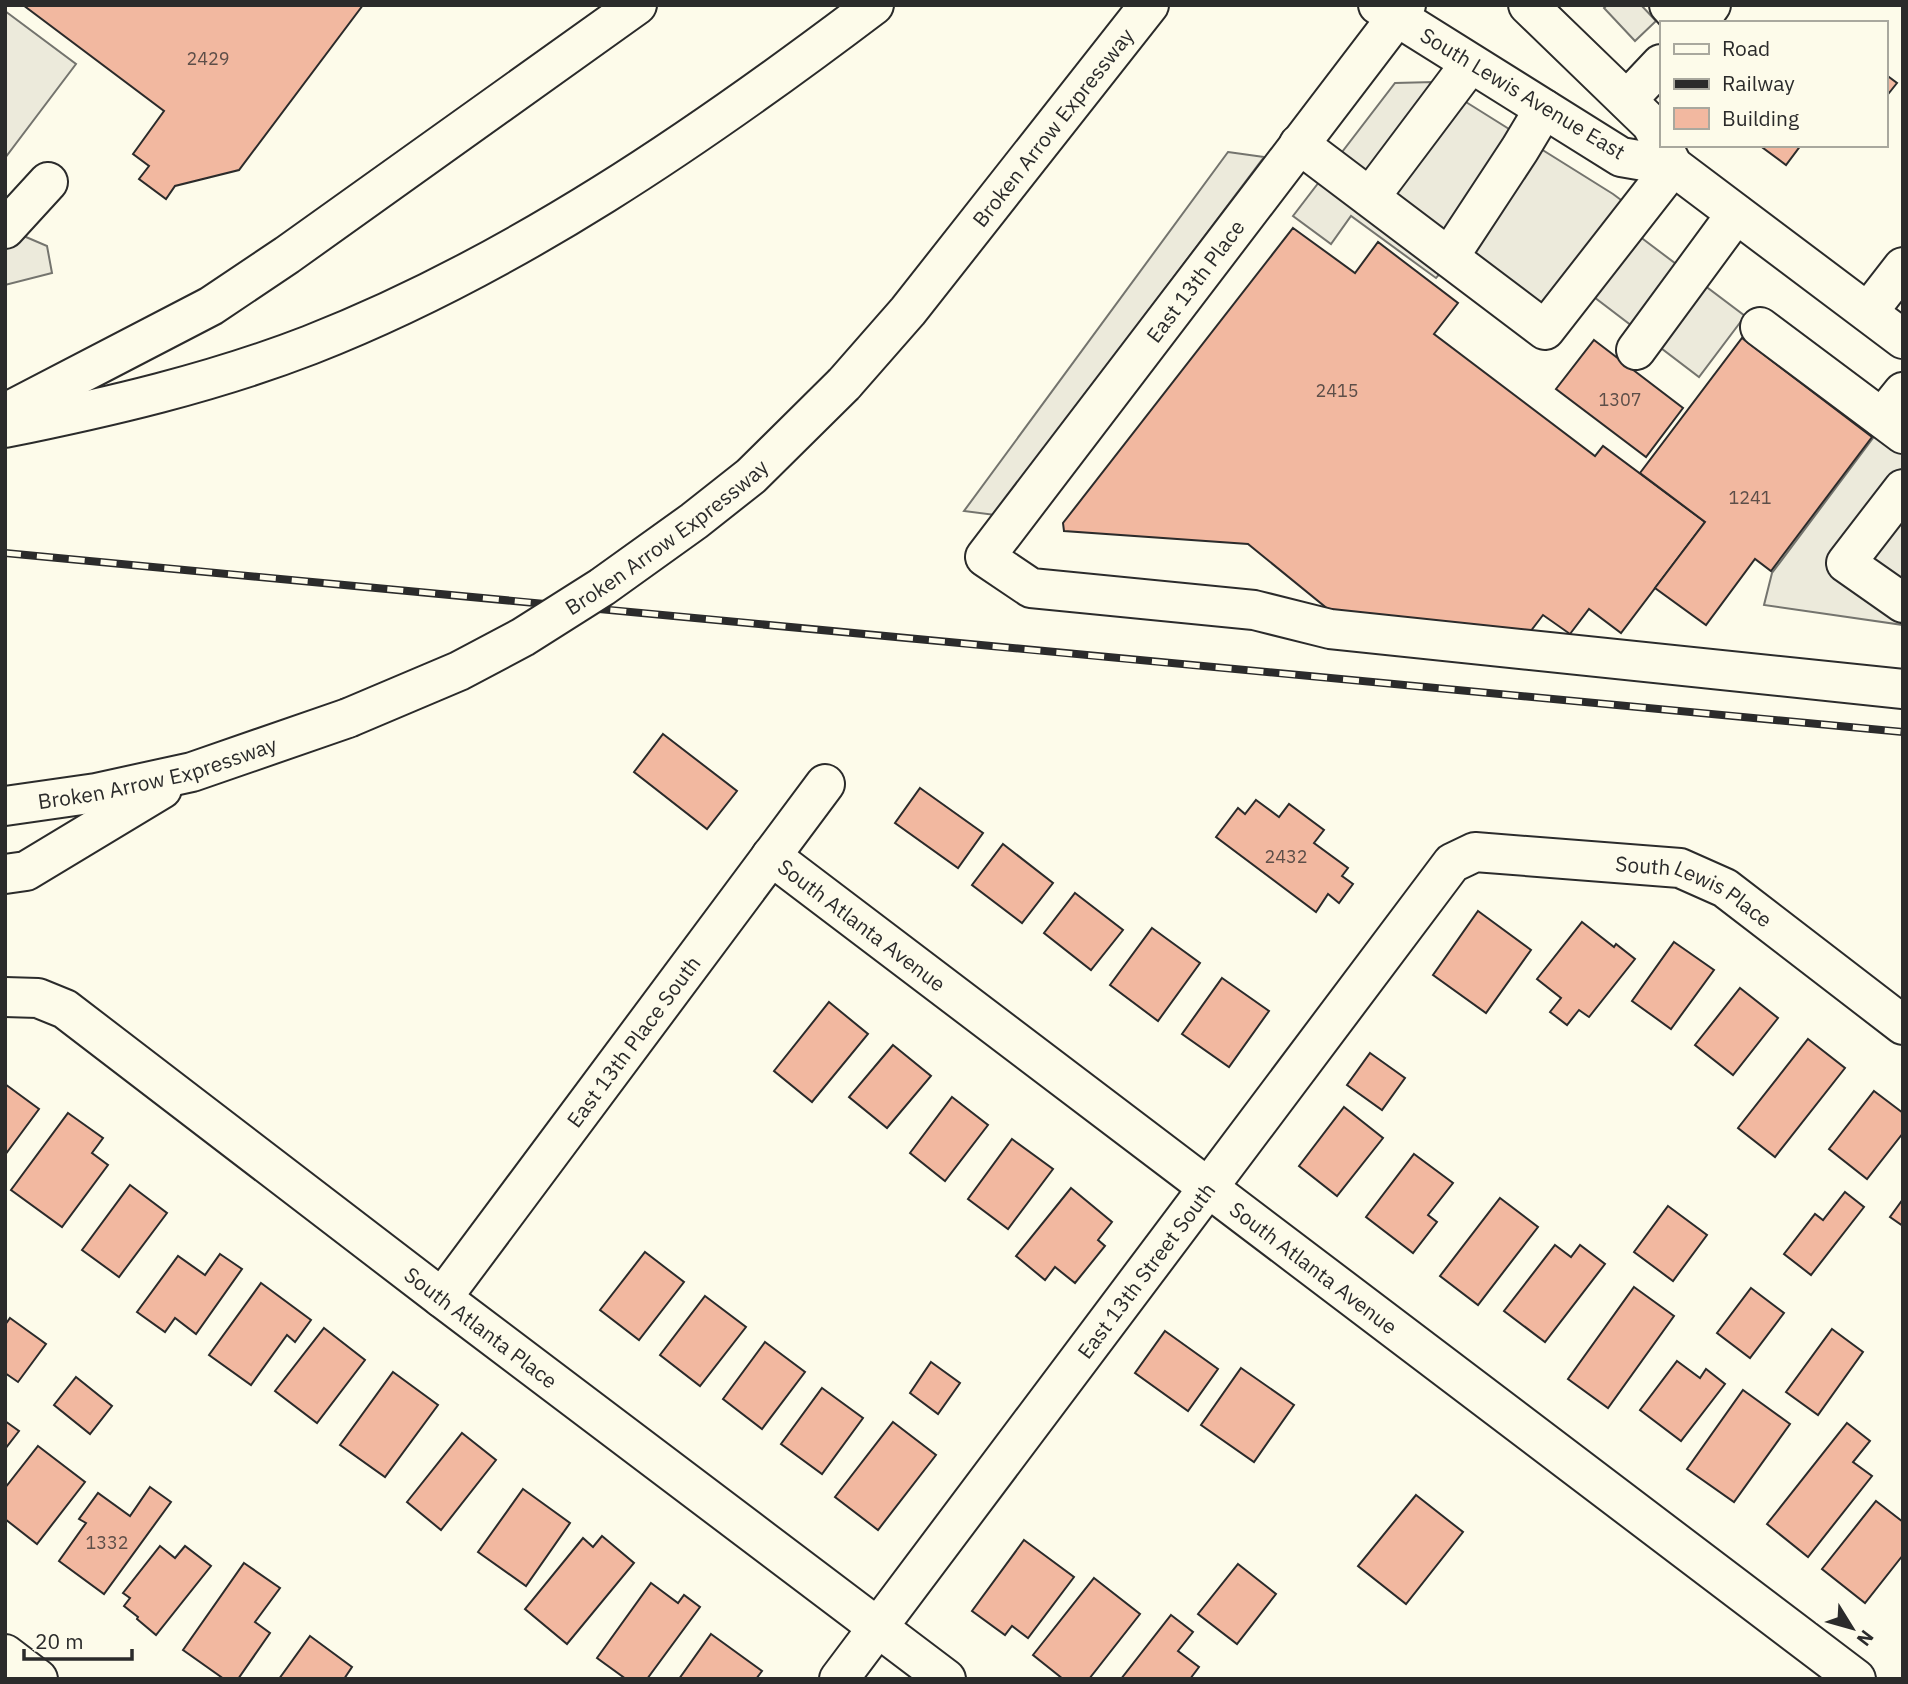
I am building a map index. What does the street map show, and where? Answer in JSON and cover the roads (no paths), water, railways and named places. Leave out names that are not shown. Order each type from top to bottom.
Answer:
[{"type":"main road","points":[[5,413],[211,306],[287,256],[637,5]]},
{"type":"main road","points":[[5,428],[86,412],[198,383],[311,345],[423,294],[507,252],[601,195],[790,68],[874,5]]},
{"type":"main road","name":"Broken Arrow Expressway","points":[[5,806],[96,793],[192,772],[348,718],[459,671],[523,637],[602,587],[751,476],[844,384],[908,311],[1149,5]]},
{"type":"main road","name":"South Lewis Avenue East","points":[[1528,5],[1651,124],[1660,140]]},
{"type":"main road","points":[[1669,5],[1683,21]]},
{"type":"main road","points":[[1699,21],[1711,5]]},
{"type":"main road","name":"South Lewis Avenue East","points":[[1393,9],[1470,64],[1620,157],[1666,150],[1736,214],[1903,339]]},
{"type":"main road","name":"East 13th Place","points":[[1393,9],[1299,144],[985,557],[1031,588],[1254,610],[1330,629],[1903,689]]},
{"type":"main road","points":[[1370,197],[1470,64]]},
{"type":"main road","points":[[1627,100],[1660,65]]},
{"type":"main road","points":[[1449,257],[1544,110]]},
{"type":"main road","points":[[1299,144],[1545,330],[1666,150]]},
{"type":"main road","points":[[5,229],[48,182]]},
{"type":"main road","points":[[1636,351],[1736,214]]},
{"type":"main road","points":[[1867,312],[1903,267]]},
{"type":"main road","points":[[1760,327],[1896,414]]},
{"type":"main road","points":[[1903,489],[1846,563],[1903,603]]},
{"type":"main road","points":[[5,874],[26,871],[192,772]]},
{"type":"main road","name":"East 13th Place South","points":[[442,1298],[825,784]]},
{"type":"main road","name":"South Lewis Place","points":[[1452,863],[1475,852],[1680,868],[1725,888],[1903,1025]]},
{"type":"main road","name":"South Atlanta Avenue","points":[[771,856],[1856,1679]]},
{"type":"main road","name":"East 13th Street South","points":[[839,1679],[1452,863]]},
{"type":"main road","name":"South Atlanta Place","points":[[7,997],[38,998],[65,1009],[946,1679]]},
{"type":"main road","points":[[5,1654],[38,1679]]},
{"type":"railway","points":[[5,553],[1903,732]]}]
